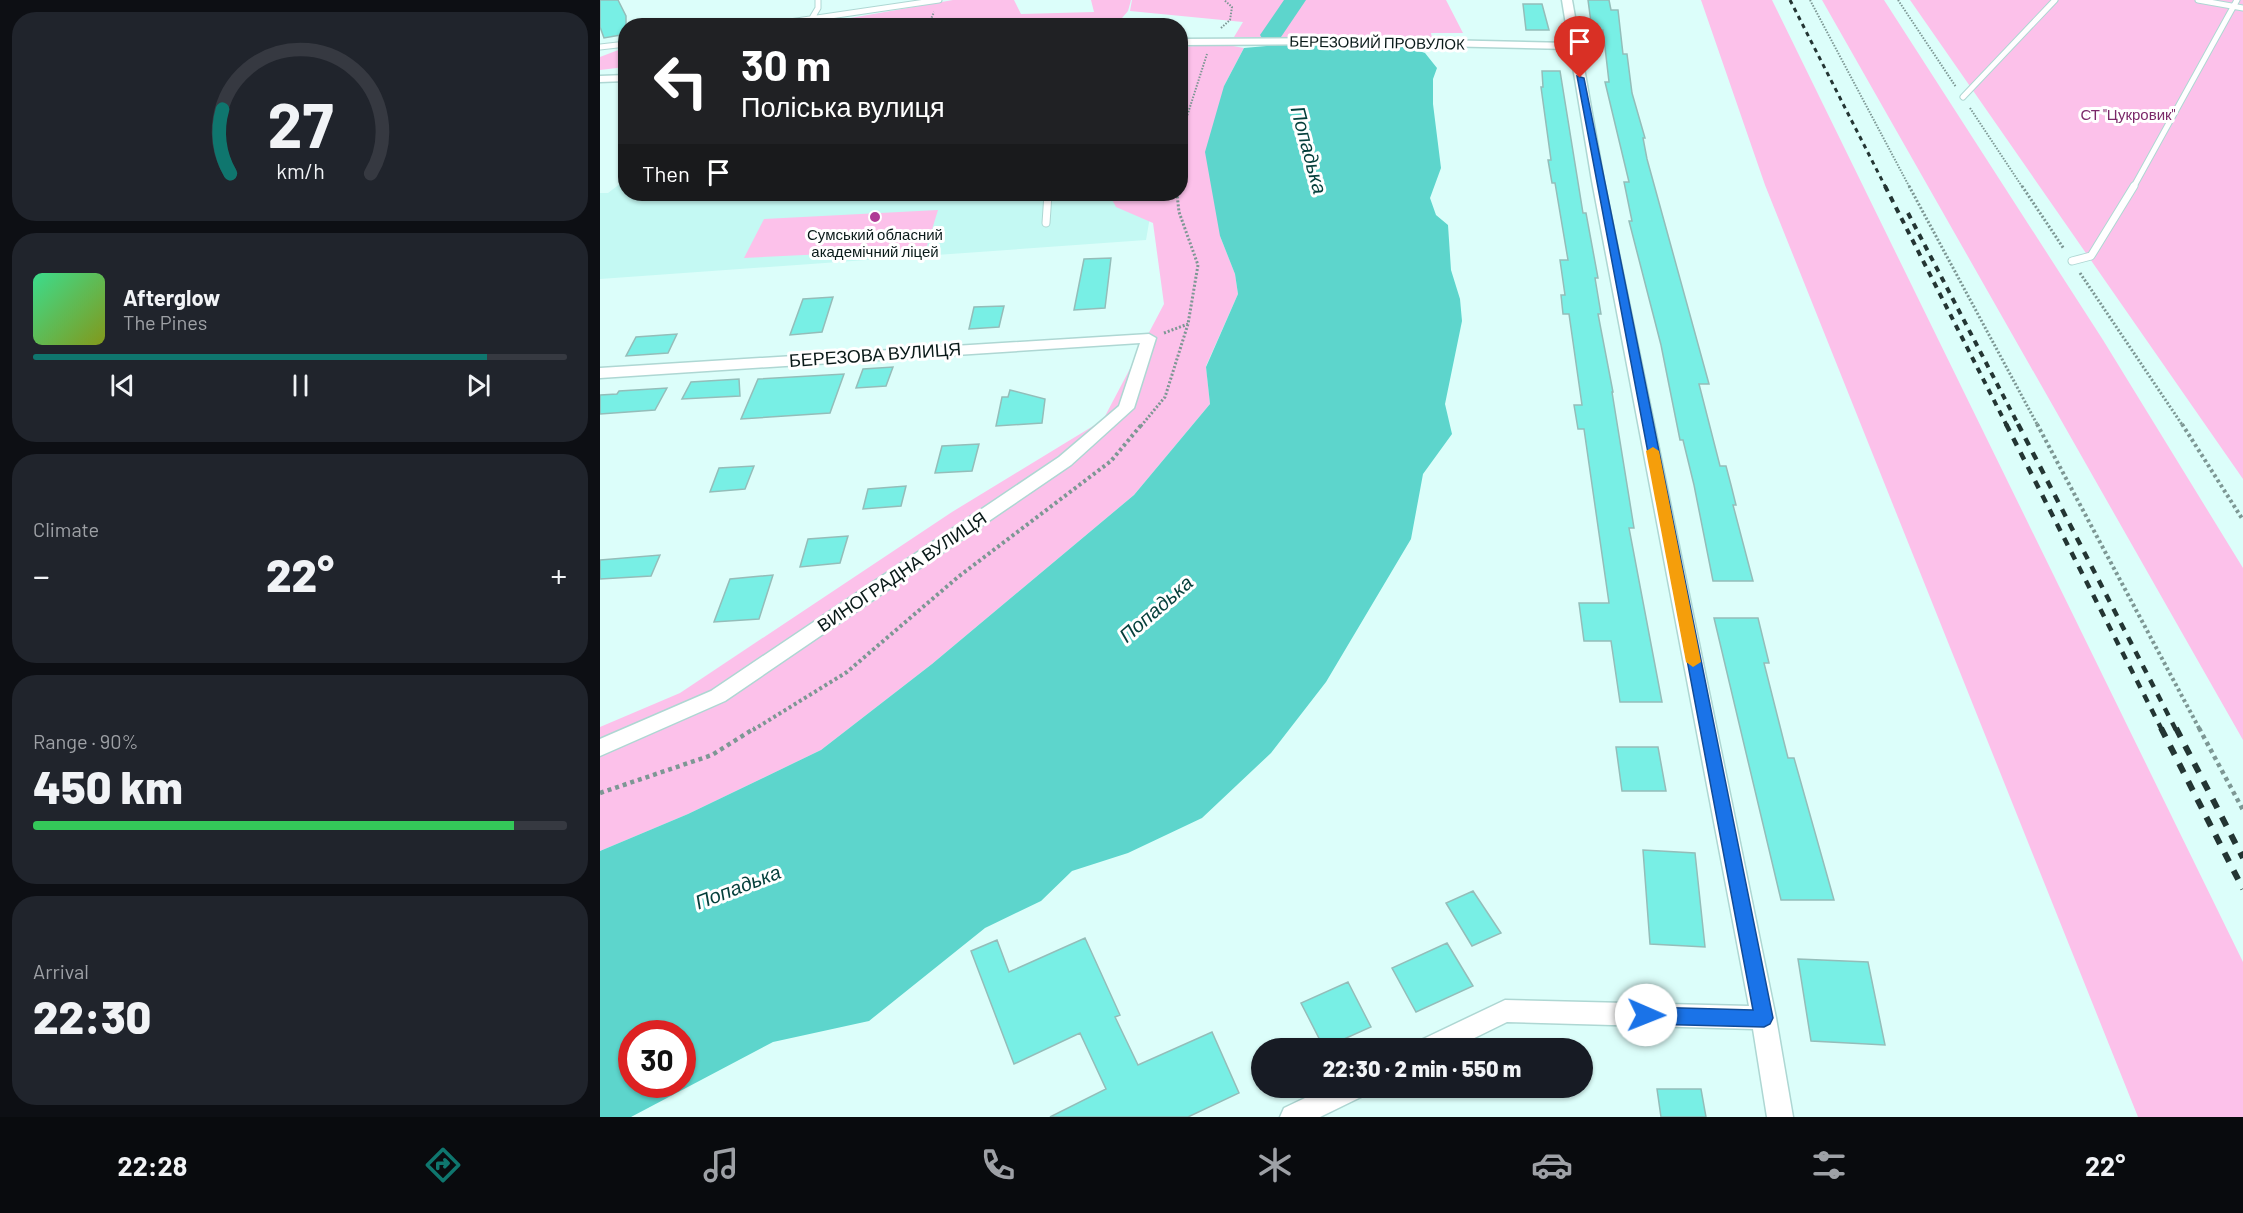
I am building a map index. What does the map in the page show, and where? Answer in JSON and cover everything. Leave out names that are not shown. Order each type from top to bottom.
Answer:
[{"type":"street","points":[[1566,0],[1764,1018],[1780,1117]]},
{"type":"street","name":"БЕРЕЗОВИЙ ПРОВУЛОК","points":[[1188,42],[1352,41],[1574,46]]},
{"type":"street","points":[[600,79],[618,78]]},
{"type":"street","name":"БЕРЕЗОВА ВУЛИЦЯ","points":[[600,373],[1149,338]]},
{"type":"street","name":"ВИНОГРАДНА ВУЛИЦЯ","points":[[600,748],[718,696],[1065,461],[1126,408],[1149,338]]},
{"type":"street","points":[[1450,1038],[1505,1011],[1764,1018]]},
{"type":"street","points":[[1293,1117],[1332,1098]]},
{"type":"lane","points":[[812,18],[818,8],[818,0]]},
{"type":"lane","points":[[812,18],[939,0]]},
{"type":"lane","points":[[1963,97],[2055,0]]},
{"type":"lane","points":[[2199,0],[2235,3],[2243,8]]},
{"type":"lane","points":[[2072,261],[2091,256],[2144,169],[2235,3]]},
{"type":"lane","points":[[600,47],[618,45]]},
{"type":"lane","points":[[1046,223],[1048,201]]},
{"type":"path","points":[[1188,116],[1206,65],[1208,41],[1230,20],[1232,7],[1224,0]]},
{"type":"path","points":[[1810,0],[2243,810]]},
{"type":"path","points":[[1898,0],[2170,405],[2243,520]]},
{"type":"path","points":[[1149,338],[1188,324]]},
{"type":"shaded area","name":"Сумський обласний академічний ліцей","points":[[618,185],[618,201],[1153,201],[1146,240],[600,279],[600,193],[608,193]]},
{"type":"green space","points":[[953,0],[1014,0],[1021,14],[1094,12],[1091,0],[1131,0],[1128,11],[1122,18],[851,18]]},
{"type":"green space","points":[[1132,0],[1446,0],[1463,33],[1431,33],[1432,38],[1234,37],[1243,22],[1130,11]]},
{"type":"green space","points":[[1701,0],[1772,0],[2243,962],[2243,1117],[2138,1117],[1765,185]]},
{"type":"green space","points":[[1822,0],[1884,0],[2103,340],[2243,568],[2243,740]]},
{"type":"green space","name":"СТ \"Цукровик\"","points":[[1910,0],[2243,0],[2243,479]]},
{"type":"green space","points":[[1222,44],[1244,48],[1224,86],[1220,236],[1235,274],[1238,294],[1206,366],[1210,404],[1134,495],[932,664],[821,750],[688,814],[600,851],[600,727],[680,693],[952,512],[1103,420],[1164,304],[1153,223],[1116,207],[1113,201],[1188,201],[1188,46]]},
{"type":"green space","points":[[618,50],[618,68],[600,70],[600,57]]},
{"type":"green space","points":[[938,210],[926,249],[744,258],[764,219]]},
{"type":"water","points":[[1278,45],[1402,45],[1425,53],[1437,68],[1433,79],[1433,104],[1441,168],[1430,198],[1436,215],[1448,225],[1451,270],[1460,299],[1462,321],[1445,404],[1452,434],[1423,474],[1411,539],[1326,682],[1271,753],[1202,818],[1128,853],[1072,871],[1041,901],[985,928],[869,1021],[773,1042],[696,1083],[696,1020],[618,1020],[618,1098],[667,1098],[631,1117],[600,1117],[600,851],[688,814],[821,750],[932,664],[1134,495],[1210,404],[1206,367],[1238,294],[1235,274],[1220,236],[1205,152],[1224,86],[1244,48]]},
{"type":"building","points":[[600,0],[618,0],[626,18],[618,18],[618,35],[604,38],[600,27]]},
{"type":"building","points":[[1588,0],[1609,0],[1611,10],[1618,10],[1623,54],[1627,54],[1632,93],[1645,138],[1643,138],[1647,159],[1709,384],[1699,384],[1720,466],[1726,466],[1736,505],[1733,505],[1753,581],[1713,581],[1694,485],[1683,440],[1680,440],[1661,345],[1629,221],[1632,221],[1624,182],[1629,182],[1605,82],[1609,82],[1603,30],[1592,30]]},
{"type":"building","points":[[1523,4],[1542,4],[1549,30],[1526,30]]},
{"type":"building","points":[[1542,71],[1560,71],[1583,213],[1586,213],[1598,278],[1595,278],[1601,314],[1598,314],[1613,392],[1634,528],[1629,528],[1662,702],[1620,702],[1611,641],[1584,641],[1579,603],[1609,603],[1584,429],[1578,429],[1574,405],[1582,405],[1569,314],[1563,314],[1561,295],[1565,295],[1560,260],[1568,260],[1555,183],[1552,183],[1548,160],[1551,160],[1541,87],[1543,87]]},
{"type":"building","points":[[1111,258],[1105,308],[1074,310],[1084,259]]},
{"type":"building","points":[[833,297],[822,332],[790,335],[803,299]]},
{"type":"building","points":[[1004,306],[999,327],[969,329],[974,307]]},
{"type":"building","points":[[677,334],[668,353],[626,356],[636,337]]},
{"type":"building","points":[[893,367],[886,386],[856,388],[863,369]]},
{"type":"building","points":[[844,374],[830,413],[741,419],[758,379]]},
{"type":"building","points":[[739,379],[740,396],[682,399],[691,382]]},
{"type":"building","points":[[667,388],[655,410],[600,414],[600,395],[617,394],[619,391]]},
{"type":"building","points":[[1010,390],[1045,399],[1042,423],[996,426],[1002,397],[1008,397]]},
{"type":"building","points":[[979,444],[972,471],[935,473],[942,446]]},
{"type":"building","points":[[754,466],[745,489],[710,492],[719,468]]},
{"type":"building","points":[[906,486],[901,506],[863,509],[868,489]]},
{"type":"building","points":[[848,536],[840,563],[800,567],[808,539]]},
{"type":"building","points":[[660,555],[651,576],[600,579],[600,560]]},
{"type":"building","points":[[773,575],[759,619],[714,622],[730,579]]},
{"type":"building","points":[[1714,618],[1758,618],[1769,663],[1764,663],[1788,758],[1794,758],[1834,900],[1781,900]]},
{"type":"building","points":[[1616,747],[1658,747],[1666,791],[1622,791]]},
{"type":"building","points":[[1643,850],[1695,853],[1705,947],[1650,944]]},
{"type":"building","points":[[1473,891],[1501,933],[1472,946],[1446,903]]},
{"type":"building","points":[[1085,938],[1120,1015],[1115,1017],[1138,1065],[1212,1032],[1239,1093],[1188,1117],[1050,1117],[1106,1089],[1080,1033],[1014,1064],[971,951],[997,940],[1009,972]]},
{"type":"building","points":[[1447,943],[1473,986],[1416,1012],[1392,968]]},
{"type":"building","points":[[1798,959],[1868,962],[1885,1045],[1811,1041]]},
{"type":"building","points":[[1348,982],[1371,1027],[1346,1038],[1319,1038],[1301,1003]]},
{"type":"building","points":[[1657,1089],[1701,1089],[1706,1117],[1661,1117]]},
{"type":"waterway","name":"Попадька","points":[[1271,35],[1295,0]]},
{"type":"railway","points":[[1790,0],[1886,188]]},
{"type":"railway","points":[[1885,186],[2007,426]]},
{"type":"railway","points":[[1908,213],[2019,426]]},
{"type":"railway","points":[[2006,424],[2162,730]]},
{"type":"railway","points":[[2018,424],[2176,730]]},
{"type":"railway","points":[[2161,728],[2243,889]]},
{"type":"railway","points":[[2176,728],[2243,858]]},
{"type":"slow traffic","points":[[1653,451],[1693,662]]},
{"type":"place","name":"Сумський обласний академічний ліцей","points":[[875,217]]},
{"type":"route","points":[[1580,78],[1598,181],[1634,351],[1764,1018],[1646,1015]]}]
